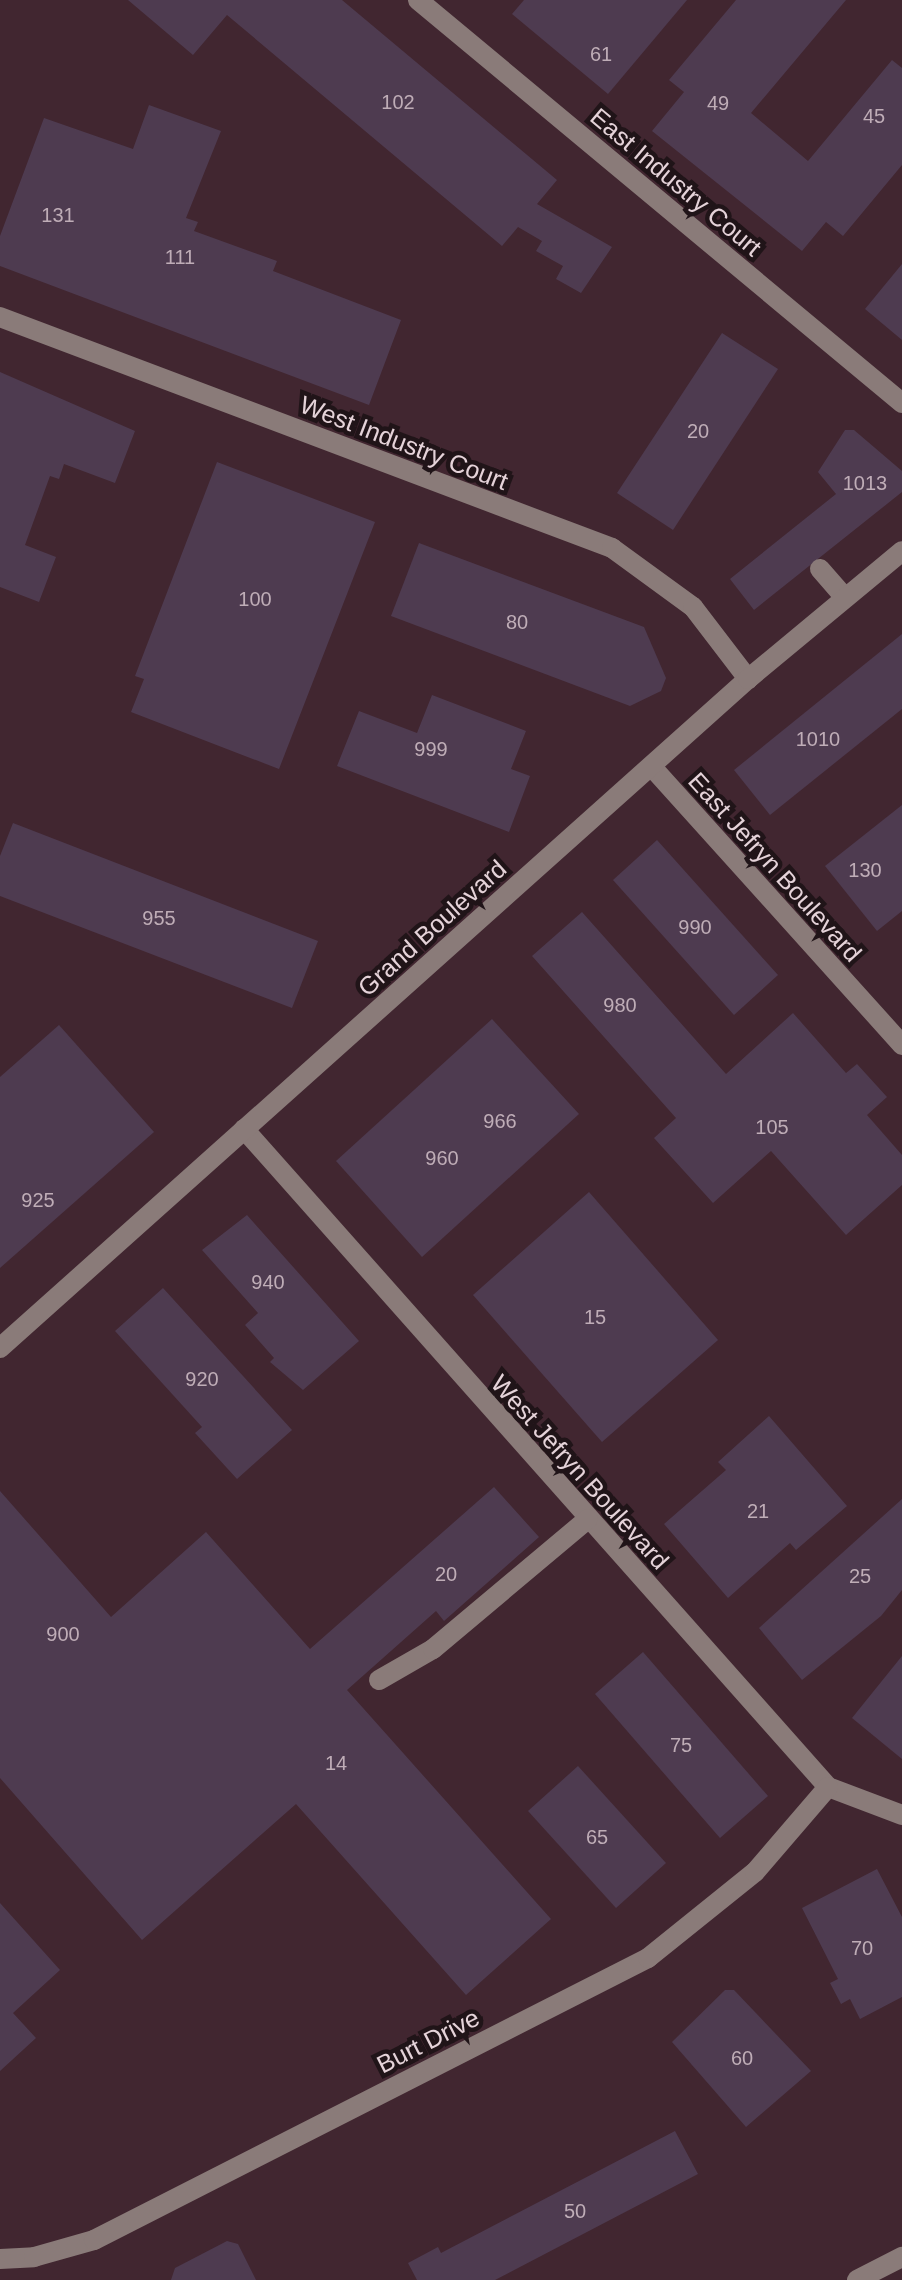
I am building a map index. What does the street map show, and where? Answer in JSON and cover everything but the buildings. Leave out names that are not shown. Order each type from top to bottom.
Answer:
[{"type":"street","name":"East Industry Court","points":[[418,0],[901,401]]},
{"type":"street","name":"West Industry Court","points":[[0,317],[612,548],[693,608],[748,678]]},
{"type":"street","name":"Grand Boulevard","points":[[0,1348],[748,678],[902,551]]},
{"type":"street","points":[[820,568],[845,598]]},
{"type":"street","name":"East Jefryn Boulevard","points":[[652,767],[902,1046]]},
{"type":"street","name":"West Jefryn Boulevard","points":[[244,1130],[828,1787],[902,1815]]},
{"type":"street","points":[[378,1680],[433,1649],[588,1519]]},
{"type":"street","name":"Burt Drive","points":[[0,2259],[34,2257],[94,2240],[648,1958],[755,1872],[828,1787]]},
{"type":"street","points":[[858,2280],[902,2257]]}]
